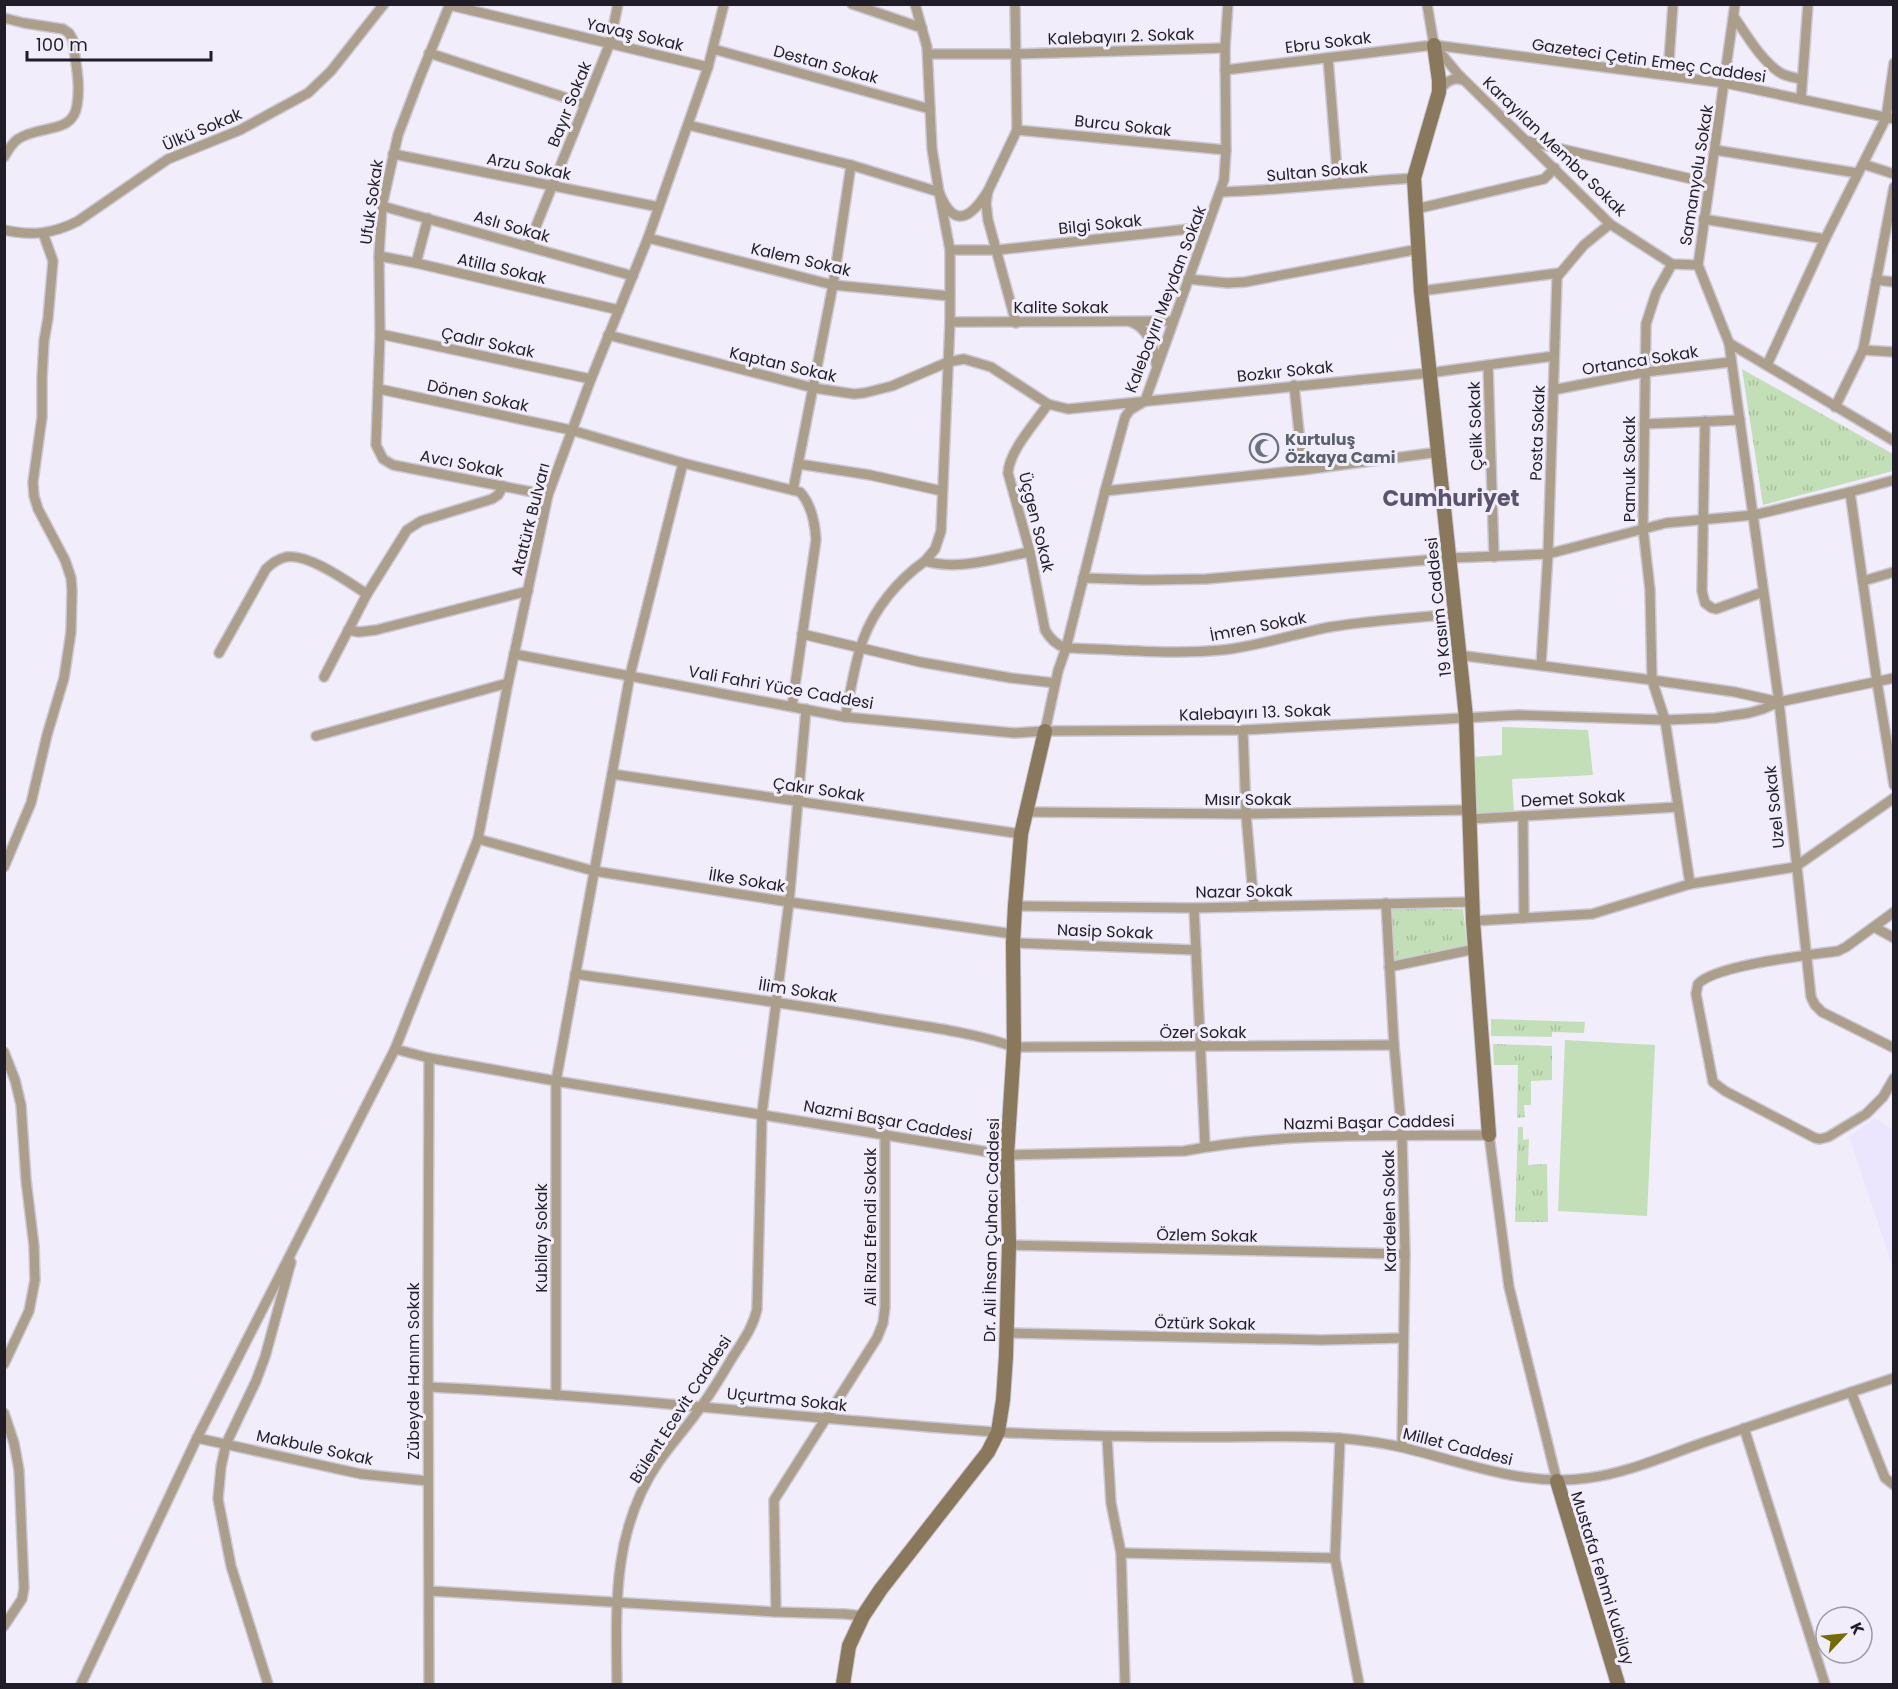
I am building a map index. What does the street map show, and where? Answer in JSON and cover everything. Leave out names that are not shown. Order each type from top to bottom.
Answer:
[{"type":"street","name":"Ülkü Sokak","points":[[4,230],[43,233],[64,228],[78,221],[168,159],[234,133],[308,93],[331,72],[384,4]]},
{"type":"street","name":"Bayır Sokak","points":[[528,246],[610,44],[618,4]]},
{"type":"street","name":"Atatürk Bulvarı","points":[[297,1242],[395,1049],[478,839],[548,495],[571,430],[648,238],[708,67],[723,4]]},
{"type":"street","points":[[852,4],[922,28]]},
{"type":"street","points":[[845,717],[860,647],[868,628],[887,598],[904,577],[925,561],[935,549],[940,538],[950,321],[950,250],[932,149],[928,54],[915,4]]},
{"type":"street","points":[[688,125],[850,165],[939,192],[946,208],[960,215],[976,209],[988,191],[1017,129],[1015,4]]},
{"type":"street","name":"Kalebayırı Meydan Sokak","points":[[1044,730],[1125,417],[1130,410],[1144,401],[1221,192],[1226,169],[1225,48],[1228,4]]},
{"type":"street","points":[[1427,4],[1434,45]]},
{"type":"street","points":[[1668,75],[1673,4]]},
{"type":"street","name":"Samanyolu Sokak","points":[[1735,4],[1698,265],[1729,343],[1754,515]]},
{"type":"street","points":[[1801,99],[1808,4]]},
{"type":"street","name":"Yavaş Sokak","points":[[450,5],[708,67]]},
{"type":"street","name":"Ufuk Sokak","points":[[377,450],[375,440],[379,389],[379,256],[382,206],[393,154],[405,114],[450,5]]},
{"type":"street","points":[[1734,17],[1775,69],[1788,76],[1802,79]]},
{"type":"street","points":[[4,18],[24,24],[63,28],[69,33],[73,40],[79,92],[74,117],[68,124],[42,129],[19,138],[4,157]]},
{"type":"street","name":"Ebru Sokak","points":[[1225,70],[1434,45]]},
{"type":"street","name":"Gazeteci Çetin Emeç Caddesi","points":[[1434,45],[1725,83],[1890,118]]},
{"type":"street","name":"Karayılan Memba Sokak","points":[[1434,45],[1464,80],[1610,224],[1672,264]]},
{"type":"street","name":"19 Kasım Caddesi","points":[[1434,45],[1439,92],[1414,178],[1421,291],[1466,717],[1473,921],[1489,1135]]},
{"type":"street","name":"Kalebayırı 2. Sokak","points":[[928,54],[1225,48]]},
{"type":"street","name":"Destan Sokak","points":[[713,49],[930,109]]},
{"type":"street","points":[[429,53],[585,104]]},
{"type":"street","points":[[1328,58],[1338,183]]},
{"type":"street","points":[[1767,365],[1860,168],[1890,118],[1893,63]]},
{"type":"street","points":[[1439,92],[1450,80],[1459,78],[1464,80]]},
{"type":"street","name":"Burcu Sokak","points":[[1017,129],[1226,150]]},
{"type":"street","points":[[1527,141],[1709,183]]},
{"type":"street","points":[[1715,150],[1893,174]]},
{"type":"street","name":"Arzu Sokak","points":[[393,154],[659,207]]},
{"type":"street","points":[[792,706],[815,552],[815,530],[807,501],[800,492],[793,490],[833,285],[850,165]]},
{"type":"street","points":[[1416,209],[1544,179],[1555,168]]},
{"type":"street","name":"Sultan Sokak","points":[[1221,192],[1281,190],[1338,183],[1414,178]]},
{"type":"street","points":[[1835,407],[1863,350],[1893,187]]},
{"type":"street","points":[[988,191],[987,210],[1016,323]]},
{"type":"street","name":"Aslı Sokak","points":[[382,206],[633,276]]},
{"type":"street","points":[[945,224],[949,216],[974,216],[986,223],[997,250]]},
{"type":"street","points":[[416,263],[428,218]]},
{"type":"street","points":[[1703,219],[1825,239]]},
{"type":"street","points":[[1421,291],[1559,273],[1584,245],[1610,224]]},
{"type":"street","name":"Bilgi Sokak","points":[[950,250],[997,250],[1207,227]]},
{"type":"street","points":[[4,867],[31,804],[47,735],[62,685],[71,632],[71,578],[38,509],[33,482],[42,417],[44,341],[53,261],[43,233]]},
{"type":"street","name":"Kalem Sokak","points":[[648,238],[833,285],[950,296]]},
{"type":"street","points":[[1188,279],[1227,283],[1245,282],[1419,249]]},
{"type":"street","name":"Atilla Sokak","points":[[379,256],[619,310]]},
{"type":"street","points":[[1672,264],[1698,265]]},
{"type":"street","name":"Pamuk Sokak","points":[[1672,264],[1656,293],[1646,324],[1643,528],[1650,590],[1652,680],[1665,720],[1690,884]]},
{"type":"street","name":"Posta Sokak","points":[[1541,665],[1548,554],[1557,277],[1559,273]]},
{"type":"street","points":[[1876,280],[1893,282]]},
{"type":"street","name":"Kalite Sokak","points":[[950,321],[1016,323],[1173,321]]},
{"type":"street","points":[[1129,322],[1140,326],[1148,336],[1156,356],[1156,369]]},
{"type":"street","name":"Çadır Sokak","points":[[380,334],[591,380]]},
{"type":"street","name":"Kaptan Sokak","points":[[608,335],[814,388],[844,393],[864,393],[892,386],[948,362]]},
{"type":"street","points":[[1729,343],[1893,441]]},
{"type":"street","points":[[1863,350],[1893,352]]},
{"type":"street","name":"Bozkır Sokak","points":[[1048,404],[1068,409],[1429,373],[1554,356]]},
{"type":"street","points":[[948,362],[964,359],[985,364],[1048,404]]},
{"type":"street","name":"Ortanca Sokak","points":[[1553,390],[1645,372],[1731,362]]},
{"type":"street","name":"Çelik Sokak","points":[[1488,365],[1494,557]]},
{"type":"street","points":[[1294,385],[1303,470]]},
{"type":"street","name":"Dönen Sokak","points":[[379,389],[571,430],[683,463],[793,490]]},
{"type":"street","name":"Üçgen Sokak","points":[[1048,404],[1008,466],[1030,552],[1046,630],[1052,641],[1066,648]]},
{"type":"street","points":[[1644,424],[1740,420]]},
{"type":"street","points":[[1706,421],[1705,519],[1702,554],[1702,591],[1705,603],[1716,609],[1763,592]]},
{"type":"street","name":"Avcı Sokak","points":[[377,450],[383,459],[393,465],[548,495]]},
{"type":"street","points":[[1105,491],[1439,453]]},
{"type":"street","name":"Kubilay Sokak","points":[[556,1395],[556,1080],[630,675],[683,463]]},
{"type":"street","points":[[799,464],[870,475],[942,491]]},
{"type":"street","points":[[1083,578],[1206,579],[1449,558],[1548,554],[1675,521],[1754,515],[1893,480]]},
{"type":"street","points":[[324,677],[367,594],[412,525],[492,499],[498,495],[503,486]]},
{"type":"street","points":[[1850,492],[1893,779]]},
{"type":"street","name":"Uzel Sokak","points":[[1754,515],[1779,702],[1795,867],[1811,997],[1818,1009],[1893,1048]]},
{"type":"street","points":[[925,561],[944,566],[957,566],[1030,552]]},
{"type":"street","points":[[219,653],[266,569],[279,560],[294,556],[325,567],[367,594]]},
{"type":"street","points":[[1863,581],[1893,572]]},
{"type":"street","points":[[348,630],[359,632],[376,630],[528,591]]},
{"type":"street","name":"İmren Sokak","points":[[1066,648],[1220,650],[1270,642],[1343,625],[1454,614]]},
{"type":"street","points":[[802,634],[964,671],[1055,683]]},
{"type":"street","name":"Vali Fahri Yüce Caddesi","points":[[514,654],[845,717],[1014,733],[1044,730]]},
{"type":"street","points":[[1458,655],[1735,692],[1779,702]]},
{"type":"street","name":"Kalebayırı 13. Sokak","points":[[1044,730],[1243,730],[1466,717],[1551,715],[1665,720],[1732,716],[1763,709],[1779,702],[1893,678]]},
{"type":"street","points":[[316,736],[508,683]]},
{"type":"street","name":"Bülent Ecevit Caddesi","points":[[617,1684],[616,1602],[626,1532],[635,1507],[658,1463],[702,1406],[750,1330],[757,1309],[762,1113],[789,902],[806,709]]},
{"type":"street","name":"Dr. Ali İhsan Çuhacı Caddesi","points":[[843,1684],[849,1646],[863,1616],[881,1588],[988,1452],[998,1432],[1003,1400],[1009,1245],[1007,1155],[1014,1047],[1013,938],[1021,834],[1044,730]]},
{"type":"street","points":[[1243,730],[1246,814],[1254,906]]},
{"type":"street","name":"Çakır Sokak","points":[[612,774],[1021,834]]},
{"type":"street","points":[[1473,921],[1592,914],[1690,884],[1795,867],[1893,798]]},
{"type":"street","name":"Demet Sokak","points":[[1470,814],[1523,816],[1678,807]]},
{"type":"street","name":"Mısır Sokak","points":[[1026,812],[1470,814]]},
{"type":"street","points":[[1523,816],[1524,918]]},
{"type":"street","name":"İlke Sokak","points":[[478,839],[594,871],[1013,938]]},
{"type":"street","name":"Nazar Sokak","points":[[1016,906],[1194,908],[1473,902]]},
{"type":"street","name":"Kardelen Sokak","points":[[1386,903],[1402,1136],[1406,1254],[1402,1447]]},
{"type":"street","points":[[1194,908],[1205,1146]]},
{"type":"street","points":[[1893,912],[1838,951],[1748,965],[1706,977],[1698,984],[1696,994],[1713,1082],[1725,1091],[1820,1139],[1831,1136],[1873,1109],[1883,1097],[1893,1078]]},
{"type":"street","points":[[1874,927],[1893,938]]},
{"type":"street","name":"Nasip Sokak","points":[[1013,938],[1196,950]]},
{"type":"street","points":[[1389,967],[1475,949]]},
{"type":"street","name":"İlim Sokak","points":[[575,974],[775,1001],[957,1033],[1014,1047]]},
{"type":"street","name":"Özer Sokak","points":[[1014,1047],[1394,1045]]},
{"type":"street","name":"Nazmi Başar Caddesi","points":[[395,1049],[429,1058],[556,1080],[1007,1155],[1184,1151],[1205,1146],[1271,1138],[1489,1135]]},
{"type":"street","points":[[4,1052],[15,1080],[21,1105],[35,1265],[33,1296],[29,1311],[4,1364]]},
{"type":"street","name":"Zübeyde Hanım Sokak","points":[[429,1058],[429,1684]]},
{"type":"street","name":"Ali Rıza Efendi Sokak","points":[[776,1612],[774,1500],[878,1338],[883,1323],[885,1306],[885,1134]]},
{"type":"street","points":[[1489,1135],[1509,1287],[1557,1481]]},
{"type":"street","points":[[81,1684],[197,1438],[297,1242]]},
{"type":"street","points":[[268,1684],[231,1566],[218,1499],[226,1444],[265,1357],[297,1242]]},
{"type":"street","name":"Özlem Sokak","points":[[1009,1245],[1406,1254]]},
{"type":"street","name":"Öztürk Sokak","points":[[1006,1333],[1322,1340],[1403,1338]]},
{"type":"street","name":"Millet Caddesi","points":[[998,1432],[1107,1437],[1340,1438],[1402,1447],[1485,1470],[1557,1481],[1590,1478],[1623,1471],[1893,1378]]},
{"type":"street","name":"Uçurtma Sokak","points":[[428,1387],[702,1406],[825,1419],[998,1432]]},
{"type":"street","points":[[1851,1392],[1885,1478],[1893,1485]]},
{"type":"street","points":[[4,1413],[14,1443],[19,1470],[24,1588],[22,1599],[4,1626]]},
{"type":"street","points":[[1744,1428],[1825,1684]]},
{"type":"street","points":[[1107,1437],[1111,1503],[1121,1553],[1125,1684]]},
{"type":"street","name":"Makbule Sokak","points":[[197,1438],[362,1473],[428,1480]]},
{"type":"street","points":[[1340,1438],[1335,1558],[1359,1684]]},
{"type":"street","name":"Mustafa Fehmi Kubilay","points":[[1557,1481],[1618,1684]]},
{"type":"street","points":[[1121,1553],[1335,1558]]},
{"type":"street","points":[[429,1591],[863,1616]]},
{"type":"shaded area","points":[[1875,1118],[1893,1130],[1893,1267],[1849,1137]]},
{"type":"green space","points":[[1742,369],[1893,454],[1893,471],[1763,505]]},
{"type":"green space","points":[[1502,727],[1588,730],[1593,775],[1512,779],[1514,813],[1476,814],[1472,757],[1502,755]]},
{"type":"green space","points":[[1392,909],[1463,909],[1467,945],[1395,960]]},
{"type":"green space","points":[[1491,1019],[1585,1022],[1584,1033],[1552,1032],[1552,1037],[1491,1036]]},
{"type":"green space","points":[[1565,1040],[1655,1045],[1647,1216],[1558,1211]]},
{"type":"green space","points":[[1493,1044],[1552,1046],[1552,1080],[1531,1081],[1531,1105],[1524,1105],[1525,1117],[1517,1118],[1518,1065],[1494,1065]]},
{"type":"green space","points":[[1518,1127],[1523,1127],[1523,1140],[1529,1139],[1528,1165],[1547,1164],[1548,1222],[1515,1222]]},
{"type":"place","name":"Kurtuluş Özkaya Cami","points":[[1264,448]]},
{"type":"district","name":"Cumhuriyet","points":[[1451,498]]}]
